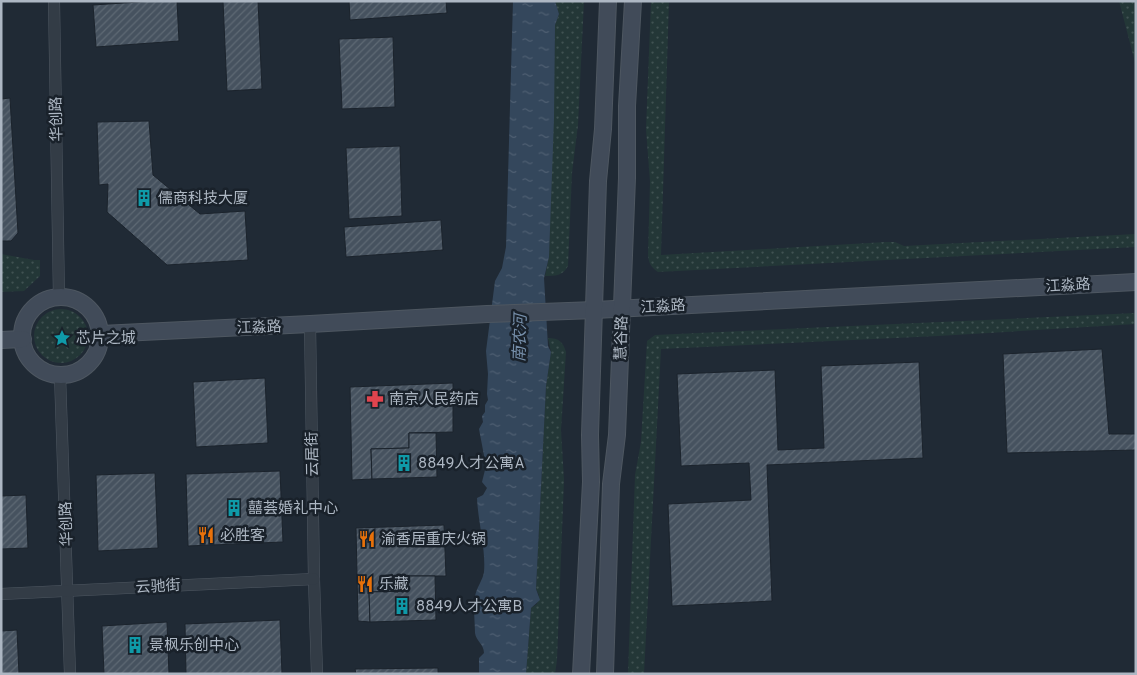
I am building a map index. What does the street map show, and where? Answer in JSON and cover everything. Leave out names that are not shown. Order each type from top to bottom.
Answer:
[{"type":"main road","name":"慧谷路","points":[[581,674],[591,482],[590,435],[598,181],[603,129],[608,1]]},
{"type":"main road","name":"慧谷路","points":[[605,674],[611,484],[617,435],[633,1]]},
{"type":"main road","name":"江淼路","points":[[101,334],[1136,282]]},
{"type":"main road","points":[[59,297],[69,297],[90,309],[98,320],[101,334],[99,347],[93,359],[84,369],[71,374],[60,375],[44,372],[33,364],[26,354],[23,339],[23,330],[27,318],[34,308],[44,301],[59,297]]},
{"type":"main road","points":[[1,340],[23,339]]},
{"type":"street","name":"华创路","points":[[54,1],[59,297]]},
{"type":"street","name":"云居街","points":[[310,324],[314,579],[318,674]]},
{"type":"street","name":"华创路","points":[[60,375],[70,674]]},
{"type":"street","name":"云驰街","points":[[1,594],[314,579]]},
{"type":"green space","points":[[555,1],[584,1],[578,125],[572,173],[568,266],[561,274],[545,276],[549,257],[555,25],[559,14]]},
{"type":"green space","points":[[651,1],[669,1],[661,255],[886,242],[895,242],[904,246],[1136,234],[1136,247],[658,272],[651,265],[648,255],[650,182],[646,129]]},
{"type":"green space","points":[[1119,1],[1136,1],[1136,66]]},
{"type":"green space","points":[[1,254],[40,260],[40,276],[24,291],[1,292]]},
{"type":"green space","points":[[56,309],[66,309],[76,313],[84,321],[88,336],[84,351],[76,359],[66,363],[56,363],[46,359],[38,351],[34,341],[34,331],[38,321],[46,313]]},
{"type":"green space","points":[[1136,313],[1136,324],[938,336],[661,349],[644,674],[628,674],[635,475],[641,442],[647,341],[655,335]]},
{"type":"green space","points":[[548,338],[560,341],[566,352],[561,430],[564,480],[557,660],[555,674],[526,674],[531,608],[537,604],[539,595],[536,589],[546,386],[551,352]]},
{"type":"water","name":"南农河","points":[[513,1],[555,1],[559,14],[555,25],[549,257],[544,278],[548,346],[551,352],[546,386],[536,589],[540,600],[531,608],[526,674],[479,674],[479,658],[484,653],[483,647],[475,633],[474,606],[484,572],[484,563],[477,498],[483,495],[487,488],[482,482],[486,466],[479,429],[483,422],[482,416],[488,400],[486,351],[495,281],[502,268],[506,247]]},
{"type":"building","points":[[177,1],[179,41],[96,47],[93,5]]},
{"type":"building","points":[[223,1],[258,1],[262,89],[227,91]]},
{"type":"building","points":[[349,1],[446,1],[447,13],[350,20]]},
{"type":"building","points":[[393,37],[395,107],[342,109],[339,39]]},
{"type":"building","points":[[10,98],[18,233],[11,241],[1,241],[1,99]]},
{"type":"building","name":"儒商科技大厦","points":[[149,121],[153,175],[200,214],[245,211],[248,260],[167,265],[107,212],[108,184],[99,185],[97,122]]},
{"type":"building","points":[[400,146],[402,216],[349,219],[346,148]]},
{"type":"building","points":[[441,220],[443,250],[346,257],[344,227]]},
{"type":"building","points":[[1102,349],[1109,434],[1136,434],[1136,450],[1007,453],[1003,354]]},
{"type":"building","points":[[919,362],[923,458],[767,465],[772,601],[672,606],[668,504],[751,500],[749,463],[681,466],[677,374],[775,370],[778,450],[824,448],[821,366]]},
{"type":"building","points":[[265,378],[268,443],[196,447],[193,382]]},
{"type":"building","points":[[453,383],[453,432],[409,433],[409,448],[371,449],[372,479],[352,480],[350,387]]},
{"type":"building","name":"8849人才公寓A","points":[[409,433],[436,433],[437,477],[372,479],[371,449],[409,448]]},
{"type":"building","name":"囍荟婚礼中心","points":[[280,471],[283,542],[188,546],[186,474]]},
{"type":"building","points":[[155,473],[158,548],[98,551],[96,475]]},
{"type":"building","points":[[26,495],[28,548],[1,549],[1,496]]},
{"type":"building","points":[[444,525],[446,576],[407,576],[407,591],[369,592],[370,622],[358,621],[356,528]]},
{"type":"building","name":"8849人才公寓B","points":[[407,576],[435,576],[436,620],[370,622],[369,592],[407,591]]},
{"type":"building","points":[[280,620],[282,674],[186,674],[185,624]]},
{"type":"building","name":"景枫乐创中心","points":[[167,622],[169,674],[104,674],[102,626]]},
{"type":"building","points":[[17,630],[19,674],[1,674],[1,631]]},
{"type":"building","points":[[438,668],[438,674],[356,674],[355,669]]},
{"type":"place","name":"儒商科技大厦","points":[[144,198]]},
{"type":"place","name":"芯片之城","points":[[62,338]]},
{"type":"place","name":"南京人民药店","points":[[375,399]]},
{"type":"place","name":"8849人才公寓A","points":[[404,463]]},
{"type":"place","name":"囍荟婚礼中心","points":[[234,508]]},
{"type":"place","name":"必胜客","points":[[206,535]]},
{"type":"place","name":"渝香居重庆火锅","points":[[367,539]]},
{"type":"place","name":"乐藏","points":[[365,584]]},
{"type":"place","name":"8849人才公寓B","points":[[402,606]]},
{"type":"place","name":"景枫乐创中心","points":[[135,645]]}]
